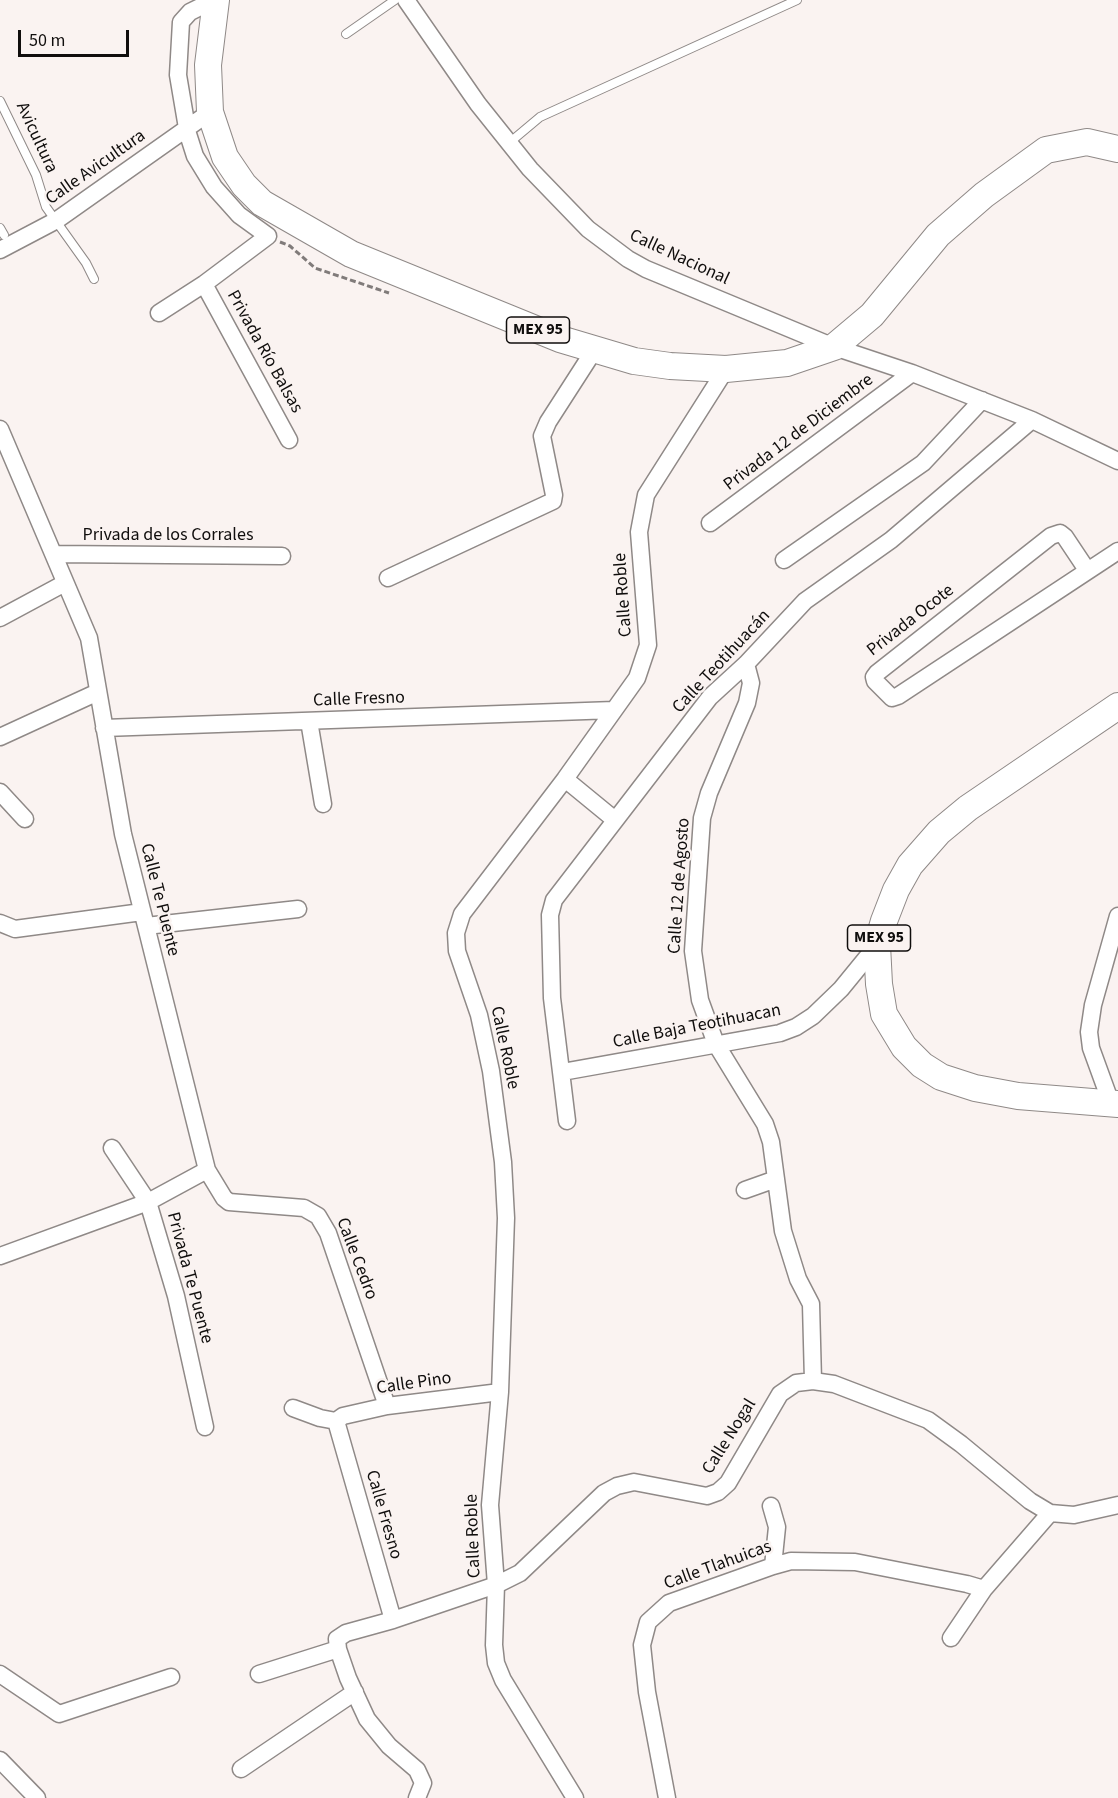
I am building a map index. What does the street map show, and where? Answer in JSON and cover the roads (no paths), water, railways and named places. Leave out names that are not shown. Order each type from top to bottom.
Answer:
[{"type":"main road","name":"MEX 95","points":[[215,0],[208,65],[210,112],[225,157],[244,185],[262,203],[351,254],[560,339],[634,361],[726,369],[787,363],[834,347],[872,315],[938,235],[984,195],[1046,150],[1087,142],[1118,149]]},
{"type":"main road","name":"MEX 95","points":[[1115,1103],[1018,1095],[975,1088],[941,1077],[922,1065],[904,1047],[885,1014],[879,984],[878,945],[896,890],[910,865],[939,832],[968,808],[1118,706]]},
{"type":"street","points":[[159,313],[204,284],[268,236],[239,215],[214,187],[195,156],[186,127],[178,75],[182,22],[190,12],[215,0]]},
{"type":"street","name":"Calle Nacional","points":[[406,0],[478,104],[530,169],[588,229],[628,259],[646,269],[834,347],[912,373],[1032,420],[1118,461]]},
{"type":"street","name":"Calle Avicultura","points":[[1,238],[57,220],[210,112]]},
{"type":"street","name":"Privada Río Balsas","points":[[204,284],[289,440]]},
{"type":"street","points":[[388,578],[553,501],[554,495],[542,436],[548,422],[594,349]]},
{"type":"street","name":"Calle Roble","points":[[575,1798],[502,1680],[496,1663],[494,1645],[496,1585],[490,1504],[500,1392],[506,1218],[503,1162],[490,1071],[479,1015],[457,951],[456,933],[462,914],[637,678],[648,645],[639,532],[646,495],[726,369]]},
{"type":"street","name":"Privada 12 de Diciembre","points":[[710,523],[912,373]]},
{"type":"street","points":[[784,560],[923,463],[982,400]]},
{"type":"street","name":"Calle Teotihuacán","points":[[567,1121],[552,999],[550,915],[554,900],[710,697],[746,664],[805,601],[891,540],[1032,420]]},
{"type":"street","name":"Calle Te Puente","points":[[0,429],[89,638],[123,834],[207,1170]]},
{"type":"street","name":"Privada Ocote","points":[[1087,570],[1065,537],[1060,533],[1051,536],[877,673],[874,677],[875,681],[892,698],[898,696],[1118,551]]},
{"type":"street","name":"Privada de los Corrales","points":[[54,554],[282,556]]},
{"type":"street","points":[[0,618],[65,583]]},
{"type":"street","name":"Calle 12 de Agosto","points":[[746,664],[751,683],[747,703],[709,794],[702,818],[693,951],[700,1000],[716,1044],[765,1124],[771,1142],[783,1230],[798,1279],[811,1304],[813,1381]]},
{"type":"street","points":[[0,737],[98,692]]},
{"type":"street","name":"Calle Fresno","points":[[104,728],[614,710]]},
{"type":"street","points":[[309,721],[323,804]]},
{"type":"street","points":[[565,778],[615,820]]},
{"type":"street","points":[[0,792],[25,819]]},
{"type":"street","points":[[0,923],[15,929],[298,909]]},
{"type":"street","points":[[1115,1103],[1091,1048],[1089,1032],[1093,1005],[1118,916]]},
{"type":"street","name":"Calle Baja Teotihuacan","points":[[562,1072],[780,1033],[796,1027],[813,1016],[841,989],[878,945]]},
{"type":"street","name":"Privada Te Puente","points":[[112,1148],[148,1202],[176,1296],[205,1427]]},
{"type":"street","points":[[0,1256],[148,1202],[207,1170]]},
{"type":"street","name":"Calle Cedro","points":[[207,1170],[224,1198],[229,1202],[304,1208],[318,1216],[328,1233],[387,1406]]},
{"type":"street","points":[[745,1190],[776,1179]]},
{"type":"street","points":[[813,1381],[834,1384],[928,1420],[1030,1501],[1050,1513],[1074,1515],[1118,1506]]},
{"type":"street","name":"Calle Nogal","points":[[259,1674],[337,1644],[346,1633],[393,1620],[496,1585],[520,1574],[604,1493],[617,1486],[634,1482],[707,1496],[718,1492],[728,1483],[780,1394],[796,1383],[813,1381]]},
{"type":"street","name":"Calle Pino","points":[[336,1421],[343,1416],[387,1406],[500,1392]]},
{"type":"street","points":[[293,1408],[336,1421]]},
{"type":"street","name":"Calle Fresno","points":[[336,1421],[393,1620]]},
{"type":"street","points":[[771,1506],[777,1527],[773,1566]]},
{"type":"street","points":[[951,1638],[984,1589],[1050,1513]]},
{"type":"street","name":"Calle Tlahuicas","points":[[667,1798],[647,1692],[642,1646],[648,1622],[669,1603],[791,1561],[855,1562],[984,1589]]},
{"type":"street","points":[[337,1644],[367,1719],[382,1737],[417,1770],[423,1783],[417,1798]]},
{"type":"street","points":[[0,1674],[59,1714],[171,1677]]},
{"type":"street","points":[[241,1769],[355,1692]]},
{"type":"street","points":[[0,1760],[37,1798]]},
{"type":"lane","points":[[346,34],[395,0]]},
{"type":"lane","points":[[509,143],[540,117],[797,0]]},
{"type":"lane","name":"Avicultura","points":[[0,101],[36,175],[46,207],[86,263],[94,279]]}]
